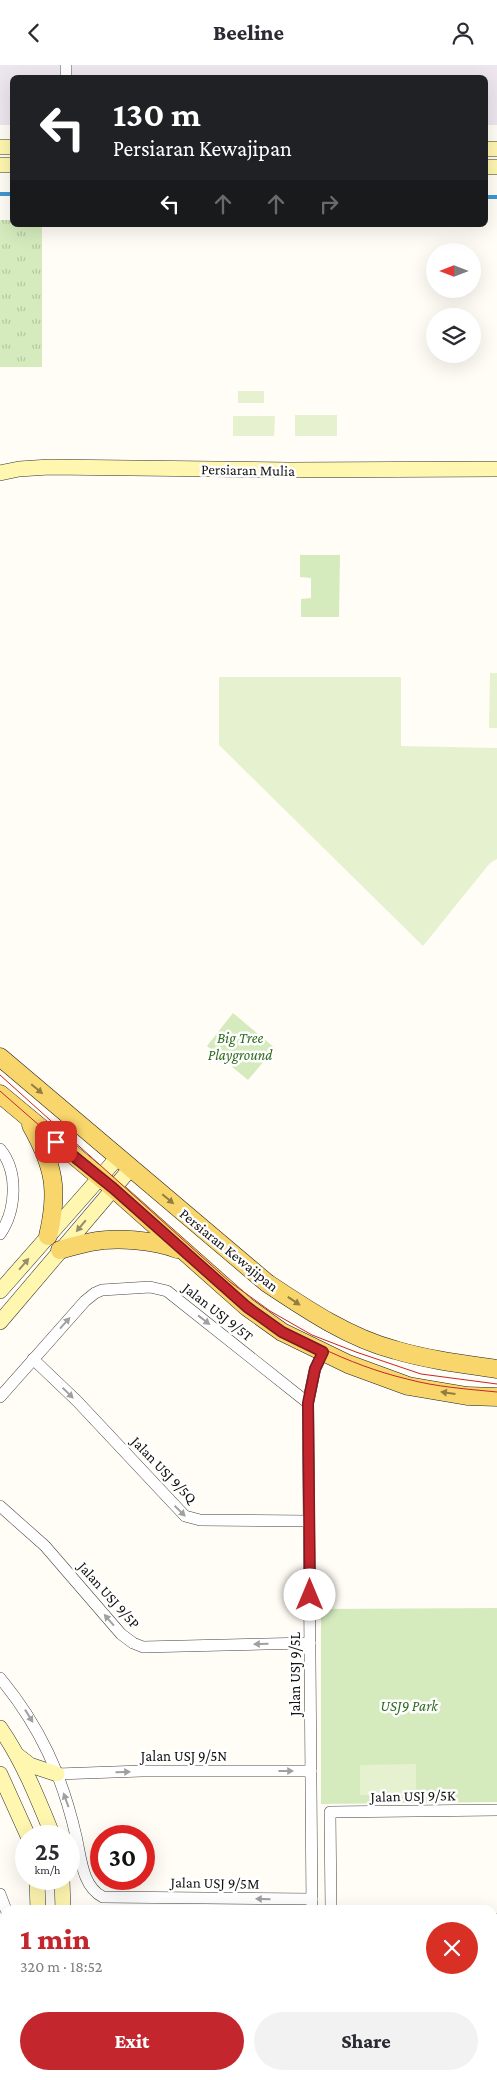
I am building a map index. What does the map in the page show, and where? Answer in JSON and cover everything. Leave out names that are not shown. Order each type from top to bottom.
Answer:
[{"type":"main road","name":"Persiaran Kewajipan","points":[[0,1057],[267,1283],[330,1322],[394,1350],[442,1361],[497,1369]]},
{"type":"main road","name":"Persiaran Kewajipan","points":[[0,1094],[106,1183],[247,1307],[282,1332],[372,1374],[408,1386],[467,1396],[497,1397]]},
{"type":"main road","points":[[27,1118],[48,1159],[53,1179],[55,1198],[48,1236]]},
{"type":"main road","points":[[60,1251],[92,1241],[114,1240],[156,1243],[185,1252]]},
{"type":"street","name":"Persiaran Mulia","points":[[0,473],[19,469],[49,467],[289,470],[497,469]]},
{"type":"street","points":[[0,1149],[6,1155],[13,1184],[10,1215],[0,1235]]},
{"type":"street","points":[[0,1322],[60,1251],[106,1183],[124,1162]]},
{"type":"street","points":[[0,1291],[48,1236],[106,1183]]},
{"type":"street","name":"Jalan USJ 9/5T","points":[[0,1397],[85,1301],[95,1293],[102,1290],[159,1288],[167,1291],[308,1403]]},
{"type":"street","name":"Jalan USJ 9/5L","points":[[312,1905],[308,1403],[315,1369],[323,1352]]},
{"type":"street","name":"Jalan USJ 9/5Q","points":[[33,1359],[77,1401],[185,1516],[200,1520],[309,1521]]},
{"type":"street","name":"Jalan USJ 9/5P","points":[[0,1506],[45,1546],[121,1634],[133,1643],[143,1647],[310,1643]]},
{"type":"street","name":"Jalan USJ 9/5M","points":[[0,1678],[22,1703],[42,1737],[72,1815],[87,1881],[93,1893],[102,1897],[312,1905]]},
{"type":"street","points":[[0,1728],[16,1754],[38,1798],[49,1825]]},
{"type":"street","points":[[16,1754],[30,1765],[57,1774]]},
{"type":"street","name":"Jalan USJ 9/5N","points":[[57,1774],[142,1771],[311,1771]]},
{"type":"street","points":[[0,1774],[23,1825]]},
{"type":"street","points":[[38,1798],[42,1786],[49,1777],[57,1774]]},
{"type":"street","name":"Jalan USJ 9/5K","points":[[331,1905],[330,1812],[497,1811]]},
{"type":"street","points":[[37,1890],[38,1905]]},
{"type":"street","points":[[62,1890],[63,1905]]},
{"type":"shaded area","points":[[0,65],[497,65],[497,125],[488,125],[488,75],[10,75],[10,125],[0,125]]},
{"type":"green space","points":[[0,220],[10,220],[10,227],[42,227],[42,367],[0,367]]},
{"type":"green space","points":[[238,391],[264,391],[264,403],[238,403]]},
{"type":"green space","points":[[295,415],[337,415],[337,436],[295,436]]},
{"type":"green space","points":[[233,416],[275,416],[274,436],[233,436]]},
{"type":"green space","points":[[300,555],[340,555],[339,617],[301,617],[301,599],[311,598],[311,578],[300,577]]},
{"type":"green space","points":[[490,673],[497,673],[497,728],[489,728]]},
{"type":"green space","points":[[219,677],[401,677],[401,746],[497,748],[497,859],[490,863],[423,946],[219,745]]},
{"type":"green space","name":"Big Tree Playground","points":[[233,1013],[275,1048],[248,1080],[207,1046]]},
{"type":"green space","name":"USJ9 Park","points":[[497,1608],[497,1802],[321,1804],[321,1609]]},
{"type":"green space","points":[[416,1764],[416,1795],[360,1795],[360,1765]]},
{"type":"waterway","points":[[0,194],[10,194]]},
{"type":"waterway","points":[[488,197],[497,197]]},
{"type":"tram line","points":[[0,1075],[230,1282],[270,1311],[312,1335],[421,1374],[497,1384]]},
{"type":"tram line","points":[[0,1091],[241,1302],[260,1314],[321,1348],[363,1366],[418,1382],[497,1392]]},
{"type":"route","points":[[56,1142],[113,1188],[247,1307],[282,1332],[323,1352],[317,1362],[308,1403],[310,1595]]}]
